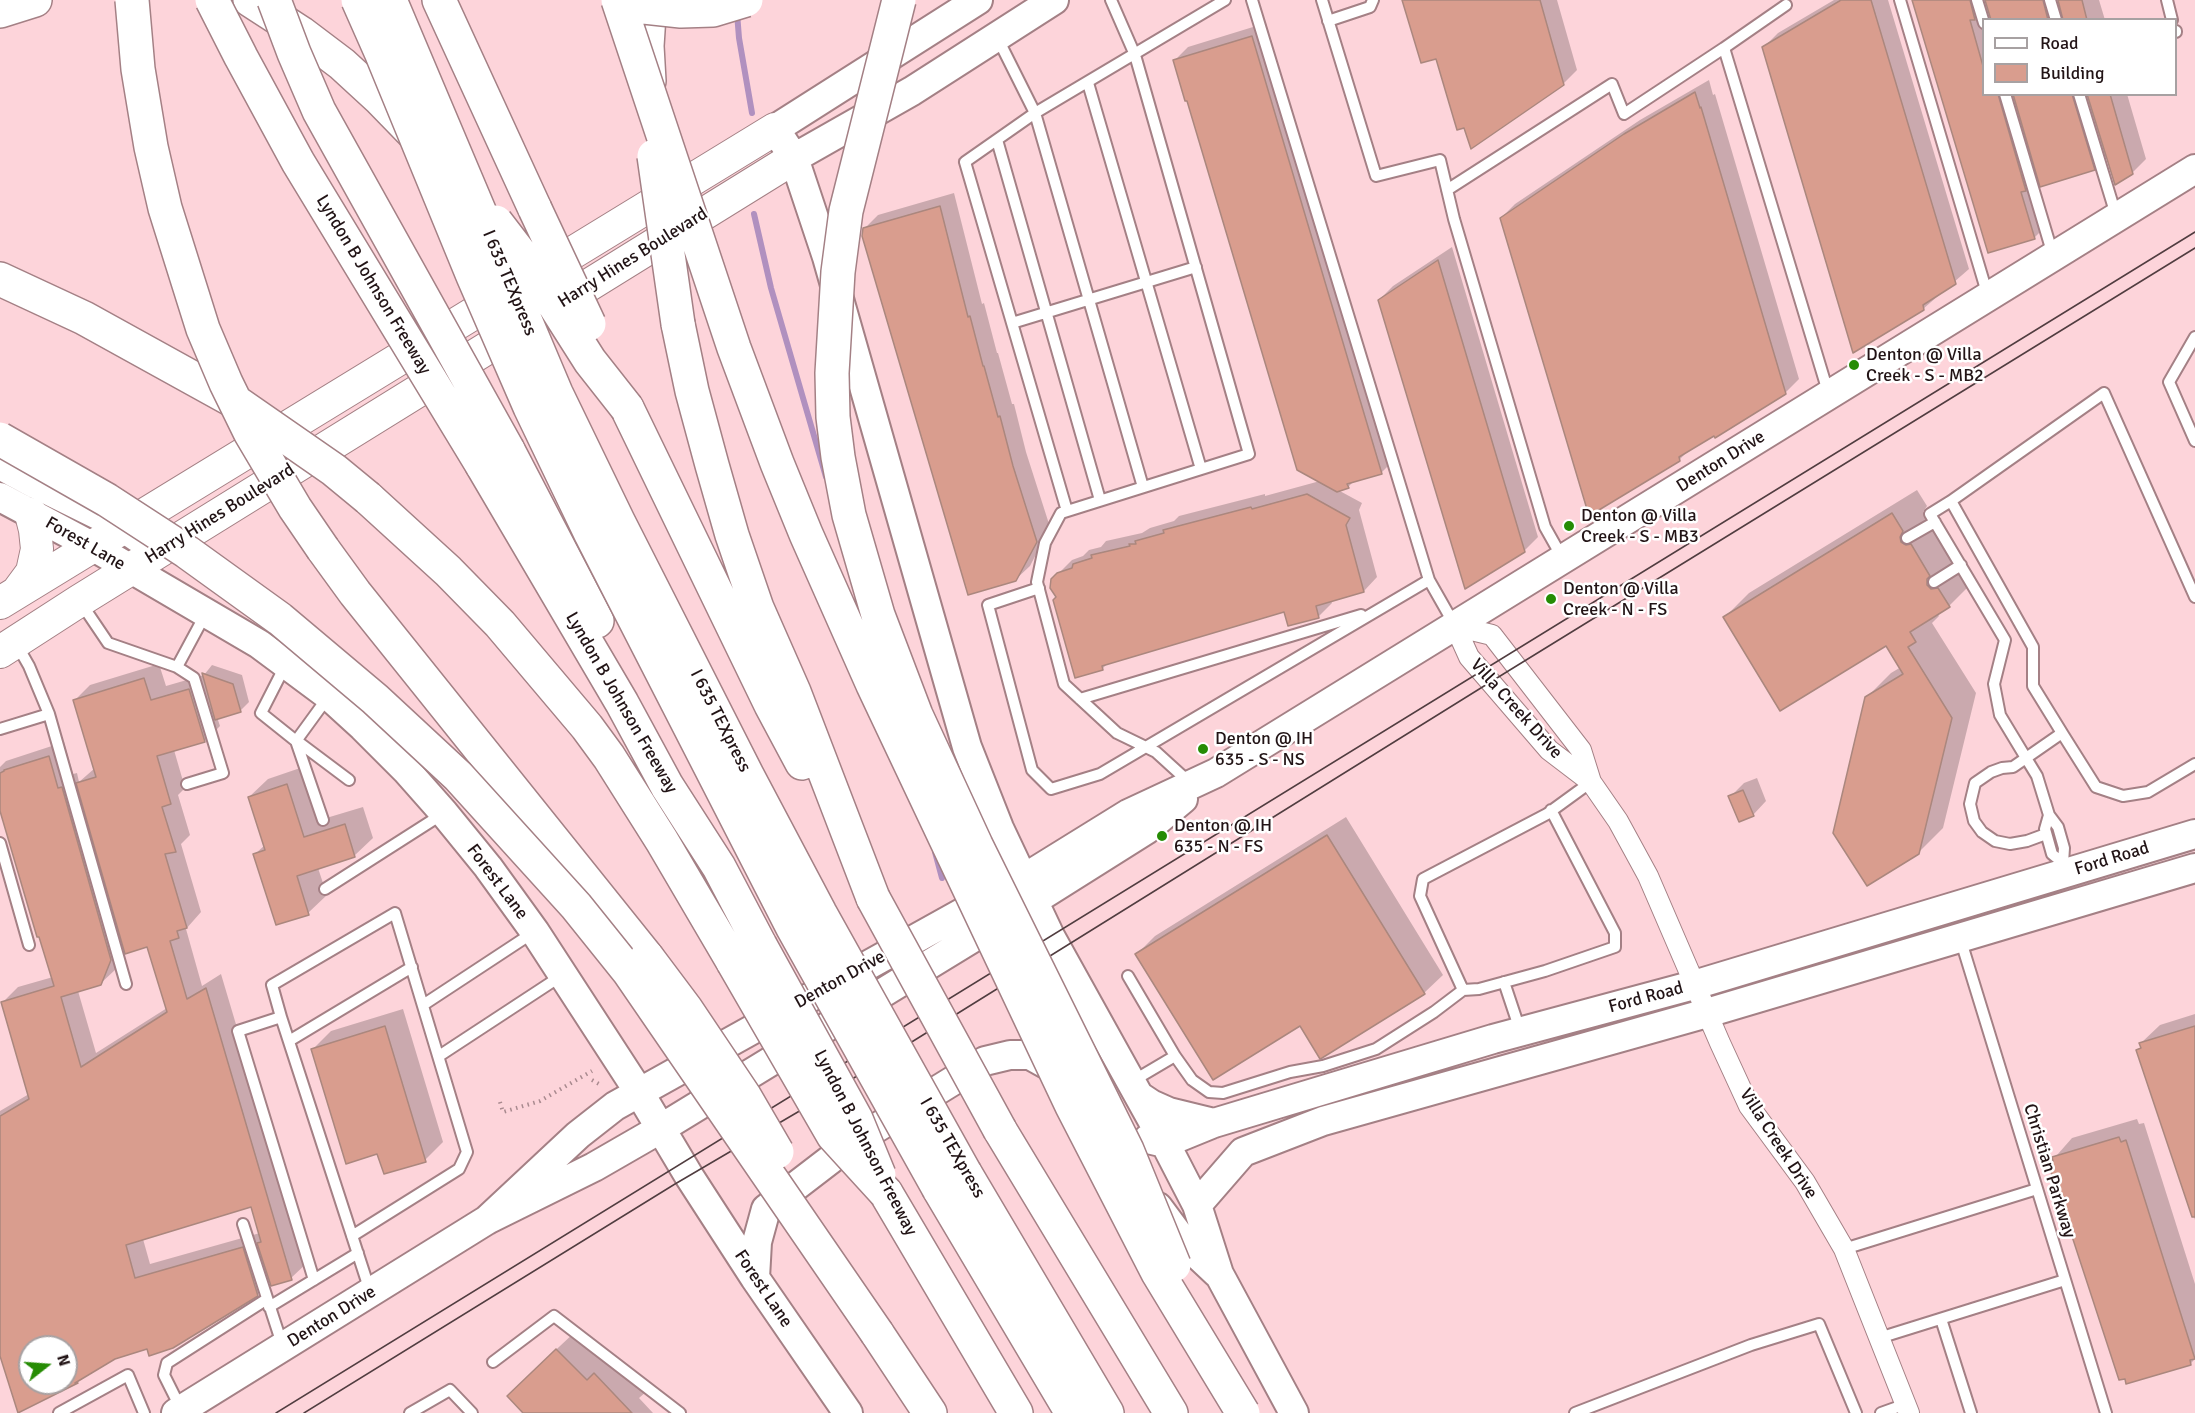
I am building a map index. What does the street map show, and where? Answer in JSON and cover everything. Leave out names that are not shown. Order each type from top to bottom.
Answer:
[{"type":"highway","points":[[0,11],[35,0]]},
{"type":"highway","points":[[132,0],[138,69],[151,147],[165,208],[203,329],[249,432],[295,508],[355,593],[587,881],[686,1009],[745,1097],[774,1146],[877,1333]]},
{"type":"highway","name":"Lyndon B Johnson Freeway","points":[[212,0],[298,162],[495,457],[667,786],[719,867],[747,954],[833,1135],[891,1202],[1016,1413]]},
{"type":"highway","points":[[250,0],[301,33],[342,64],[442,162],[496,222],[530,265],[590,362],[627,408]]},
{"type":"highway","points":[[274,0],[319,111],[495,457]]},
{"type":"highway","name":"I 635 TEXpress","points":[[358,0],[530,407],[591,534],[793,928],[952,1181],[1107,1413]]},
{"type":"highway","name":"I 635 TEXpress","points":[[390,0],[552,383],[613,510],[809,892],[952,1181],[1072,1413]]},
{"type":"highway","points":[[439,0],[627,408],[771,705],[1000,1130],[1171,1413]]},
{"type":"highway","points":[[619,0],[644,7],[681,12],[713,10],[746,0]]},
{"type":"highway","points":[[619,0],[734,348],[777,463],[815,555],[873,685],[1072,1106],[1158,1273],[1243,1413]]},
{"type":"highway","points":[[650,0],[647,46],[653,145],[678,324],[692,391],[732,535],[757,608],[794,692],[873,898]]},
{"type":"highway","points":[[899,0],[846,211],[838,272],[832,373],[833,417],[849,515],[861,561],[896,665],[944,778],[1127,1150],[1176,1271],[1252,1413]]},
{"type":"highway","points":[[876,91],[920,0]]},
{"type":"highway","points":[[0,279],[84,318],[236,402],[334,470],[368,498],[448,571],[500,624],[587,727],[609,757],[662,841],[747,954]]},
{"type":"highway","points":[[0,439],[117,506],[187,552],[280,619],[375,699],[458,776],[576,906],[629,972],[930,1413]]},
{"type":"main road","name":"Harry Hines Boulevard","points":[[9,597],[775,129]]},
{"type":"main road","name":"Harry Hines Boulevard","points":[[8,647],[794,158]]},
{"type":"main road","points":[[9,597],[32,572],[37,549],[31,514]]},
{"type":"street","name":"Harry Hines Boulevard","points":[[775,129],[978,0]]},
{"type":"street","name":"Harry Hines Boulevard","points":[[794,158],[912,91],[1054,0]]},
{"type":"street","points":[[775,129],[794,158],[827,257],[967,747],[999,828],[1050,936],[1197,1205],[1219,1274],[1294,1413]]},
{"type":"street","name":"Denton Drive","points":[[487,1220],[578,1135],[615,1106],[1146,830],[1204,779],[2195,169]]},
{"type":"street","name":"Forest Lane","points":[[0,465],[122,527],[158,553]]},
{"type":"street","name":"Forest Lane","points":[[0,497],[92,546],[207,612],[286,663],[328,696],[378,741],[444,813],[488,867],[534,932],[639,1092],[755,1278],[848,1413]]},
{"type":"street","name":"Villa Creek Drive","points":[[1455,626],[1469,657],[1549,750],[1591,782]]},
{"type":"street","name":"Villa Creek Drive","points":[[1455,626],[1492,635],[1581,750],[1591,782],[1618,821],[1648,876],[1749,1106],[1805,1182],[1844,1249],[1908,1408]]},
{"type":"street","name":"Ford Road","points":[[1165,1143],[1301,1084],[1356,1082],[1380,1061],[1520,1032],[1694,985],[2064,868],[2195,834]]},
{"type":"street","points":[[2064,868],[2075,904]]},
{"type":"street","name":"Ford Road","points":[[1197,1205],[1243,1152],[1323,1121],[1707,1013],[2195,868]]},
{"type":"street","name":"Denton Drive","points":[[179,1411],[487,1220],[594,1167],[660,1129],[1028,890]]},
{"type":"street","points":[[755,1278],[757,1242],[766,1209],[852,1143],[985,1061],[1010,1055],[1030,1055],[1061,1071],[1088,1100],[1120,1155],[1184,1242],[1219,1274]]},
{"type":"street","points":[[1356,1082],[1364,1109]]},
{"type":"street","points":[[1135,1089],[1169,1112],[1214,1123]]},
{"type":"street","points":[[1100,1119],[1142,1138],[1165,1143]]},
{"type":"street","points":[[825,1381],[827,1413]]},
{"type":"lane","points":[[1111,0],[1135,55],[1249,454],[1061,513],[1045,543],[1037,582],[1064,684],[1117,733],[1204,779]]},
{"type":"lane","points":[[1067,511],[965,162],[1035,113],[1225,0]]},
{"type":"lane","points":[[1252,0],[1429,580],[1455,626]]},
{"type":"lane","points":[[1322,0],[1376,176],[1440,160],[1545,527],[1564,559]]},
{"type":"lane","points":[[1328,21],[1370,7],[1373,0]]},
{"type":"lane","points":[[1900,0],[1988,297]]},
{"type":"lane","points":[[1977,0],[1982,19]]},
{"type":"lane","points":[[2050,0],[2055,18]]},
{"type":"lane","points":[[2167,0],[2172,18]]},
{"type":"lane","points":[[1447,190],[1612,84],[1624,114],[1786,5]]},
{"type":"lane","points":[[996,36],[1035,113],[1143,487]]},
{"type":"lane","points":[[1724,48],[1829,395]]},
{"type":"lane","points":[[1088,83],[1201,469]]},
{"type":"lane","points":[[2006,96],[2054,256]]},
{"type":"lane","points":[[2080,96],[2116,217]]},
{"type":"lane","points":[[997,140],[1100,500]]},
{"type":"lane","points":[[1012,323],[1196,267]]},
{"type":"lane","points":[[2195,337],[2169,382],[2195,441]]},
{"type":"lane","points":[[2064,868],[2064,848],[2058,827],[2049,815],[2037,776],[2000,715],[1994,684],[2005,640],[1930,514],[2104,393],[2195,597]]},
{"type":"lane","points":[[1951,501],[2033,646],[2033,686],[2096,787],[2123,796],[2148,792],[2195,764]]},
{"type":"lane","points":[[1907,538],[1935,522]]},
{"type":"lane","points":[[1934,582],[1961,565]]},
{"type":"lane","points":[[1039,588],[988,605],[1032,770],[1051,789],[1100,774],[1429,580]]},
{"type":"lane","points":[[80,601],[108,643],[177,667],[194,678],[223,773],[188,784]]},
{"type":"lane","points":[[1080,699],[1377,611]]},
{"type":"lane","points":[[177,667],[207,612]]},
{"type":"lane","points":[[8,647],[29,666],[49,714],[126,984]]},
{"type":"lane","points":[[286,663],[261,713],[349,780]]},
{"type":"lane","points":[[296,741],[328,696]]},
{"type":"lane","points":[[0,729],[49,714]]},
{"type":"lane","points":[[2046,834],[2010,844],[1995,841],[1982,832],[1974,821],[1970,804],[1975,783],[1991,772],[2013,767],[2062,733]]},
{"type":"lane","points":[[296,741],[323,820]]},
{"type":"lane","points":[[1463,990],[1420,896],[1423,879],[1551,810],[1591,782]]},
{"type":"lane","points":[[1128,976],[1175,1056],[1192,1080],[1209,1092],[1223,1093],[1301,1084],[1323,1066],[1380,1061],[1434,1012],[1463,990],[1479,989],[1504,982],[1615,947],[1615,933],[1551,810]]},
{"type":"lane","points":[[325,889],[444,813]]},
{"type":"lane","points":[[2049,815],[2046,834],[2052,854],[2064,868]]},
{"type":"lane","points":[[0,843],[29,945]]},
{"type":"lane","points":[[352,1236],[459,1169],[467,1152],[395,913],[272,985],[281,1017],[352,1236],[371,1293]]},
{"type":"lane","points":[[423,1005],[534,932]]},
{"type":"lane","name":"Christian Parkway","points":[[1959,938],[2106,1413]]},
{"type":"lane","points":[[289,1041],[412,967]]},
{"type":"lane","points":[[439,1056],[563,975]]},
{"type":"lane","points":[[1504,982],[1520,1032]]},
{"type":"lane","points":[[281,1017],[238,1031],[314,1280]]},
{"type":"lane","points":[[1135,1089],[1175,1056]]},
{"type":"lane","points":[[1844,1249],[2037,1189]]},
{"type":"lane","points":[[243,1224],[284,1347]]},
{"type":"lane","points":[[179,1411],[164,1375],[167,1363],[358,1253]]},
{"type":"lane","points":[[1880,1338],[2065,1280]]},
{"type":"lane","points":[[493,1362],[554,1316],[680,1413]]},
{"type":"lane","points":[[1941,1319],[1971,1413]]},
{"type":"lane","points":[[1575,1413],[1751,1345],[1819,1324],[1856,1413]]},
{"type":"lane","points":[[59,1413],[128,1375],[144,1413]]},
{"type":"lane","points":[[410,1413],[450,1390],[472,1413]]},
{"type":"lane","points":[[1881,1413],[1908,1408]]},
{"type":"path","points":[[500,1102],[503,1112],[540,1101],[592,1071]]},
{"type":"path","points":[[592,1080],[601,1085]]},
{"type":"building","points":[[1402,0],[1540,0],[1564,85],[1471,149],[1464,128],[1457,130],[1436,59],[1421,63]]},
{"type":"building","points":[[1841,0],[1871,0],[1956,284],[1923,305],[1924,310],[1853,353],[1762,47]]},
{"type":"building","points":[[1912,0],[1970,0],[1975,20],[1970,20],[1982,62],[1982,96],[1999,96],[2026,191],[2021,192],[2035,239],[1988,253]]},
{"type":"building","points":[[1985,0],[2043,0],[2048,18],[1990,18]]},
{"type":"building","points":[[2058,0],[2082,0],[2086,18],[2062,18]]},
{"type":"building","points":[[1252,36],[1382,474],[1347,484],[1349,488],[1337,492],[1297,470],[1173,60]]},
{"type":"building","points":[[1695,92],[1786,394],[1715,438],[1714,436],[1679,457],[1680,461],[1589,516],[1500,218],[1624,134]]},
{"type":"building","points":[[2014,96],[2073,96],[2095,170],[2040,187]]},
{"type":"building","points":[[2088,96],[2111,96],[2133,174],[2115,185]]},
{"type":"building","points":[[940,206],[968,317],[970,316],[998,417],[1000,416],[1037,542],[1016,581],[968,595],[862,236],[863,228]]},
{"type":"building","points":[[1438,260],[1525,552],[1465,589],[1378,300]]},
{"type":"building","points":[[1307,494],[1350,518],[1346,525],[1364,592],[1316,606],[1319,618],[1288,626],[1284,612],[1102,666],[1103,670],[1075,678],[1053,600],[1056,597],[1050,588],[1051,579],[1057,573],[1072,568],[1073,564],[1092,558],[1091,555],[1136,544],[1135,541],[1164,533],[1163,530]]},
{"type":"building","points":[[1892,513],[1903,531],[1900,537],[1901,542],[1906,545],[1911,544],[1930,576],[1927,579],[1927,585],[1931,589],[1938,588],[1950,607],[1910,632],[1916,642],[1908,647],[1952,718],[1919,854],[1867,886],[1833,833],[1865,697],[1903,674],[1886,646],[1780,711],[1723,617]]},
{"type":"building","points":[[202,673],[233,684],[241,712],[215,720]]},
{"type":"building","points":[[144,678],[151,700],[189,689],[205,742],[157,756],[171,804],[162,807],[176,852],[165,854],[187,928],[177,931],[179,938],[170,941],[187,999],[206,988],[292,1280],[271,1286],[257,1243],[261,1242],[251,1207],[126,1245],[135,1278],[243,1247],[258,1296],[173,1348],[149,1356],[147,1349],[115,1359],[78,1381],[78,1335],[18,1335],[18,1395],[54,1395],[18,1413],[0,1356],[0,1116],[29,1099],[1,1002],[54,986],[0,811],[0,773],[4,770],[49,756],[58,788],[62,787],[111,960],[101,985],[61,997],[81,1067],[167,1012],[147,947],[125,954],[76,783],[96,777],[73,700]]},
{"type":"building","points":[[287,784],[304,837],[345,824],[355,857],[297,876],[309,915],[276,925],[253,854],[265,850],[248,797]]},
{"type":"building","points":[[1743,790],[1754,816],[1739,822],[1728,796]]},
{"type":"building","points":[[1327,835],[1425,994],[1320,1059],[1300,1026],[1213,1080],[1135,954]]},
{"type":"building","points":[[385,1026],[426,1162],[384,1174],[377,1154],[346,1164],[311,1049]]},
{"type":"building","points":[[2195,1026],[2195,1217],[2192,1217],[2136,1050],[2141,1048],[2139,1043]]},
{"type":"building","points":[[2119,1137],[2121,1142],[2126,1140],[2195,1359],[2190,1360],[2191,1365],[2126,1384],[2125,1379],[2119,1380],[2048,1163],[2053,1161],[2052,1157]]},
{"type":"building","points":[[556,1349],[587,1380],[594,1373],[632,1413],[523,1413],[507,1396]]},
{"type":"waterway","points":[[737,13],[752,113]]},
{"type":"waterway","points":[[754,214],[771,288],[826,477]]},
{"type":"waterway","points":[[935,852],[942,878]]},
{"type":"tram line","points":[[276,1413],[2195,232]]},
{"type":"tram line","points":[[304,1413],[675,1184],[820,1099],[2195,248]]},
{"type":"place","name":"Denton @ Villa Creek - S - MB2","points":[[1854,365]]},
{"type":"place","name":"Denton @ Villa Creek - S - MB3","points":[[1569,526]]},
{"type":"place","name":"Denton @ Villa Creek - N - FS","points":[[1551,599]]},
{"type":"place","name":"Denton @ IH 635 - S - NS","points":[[1203,749]]},
{"type":"place","name":"Denton @ IH 635 - N - FS","points":[[1162,836]]}]
